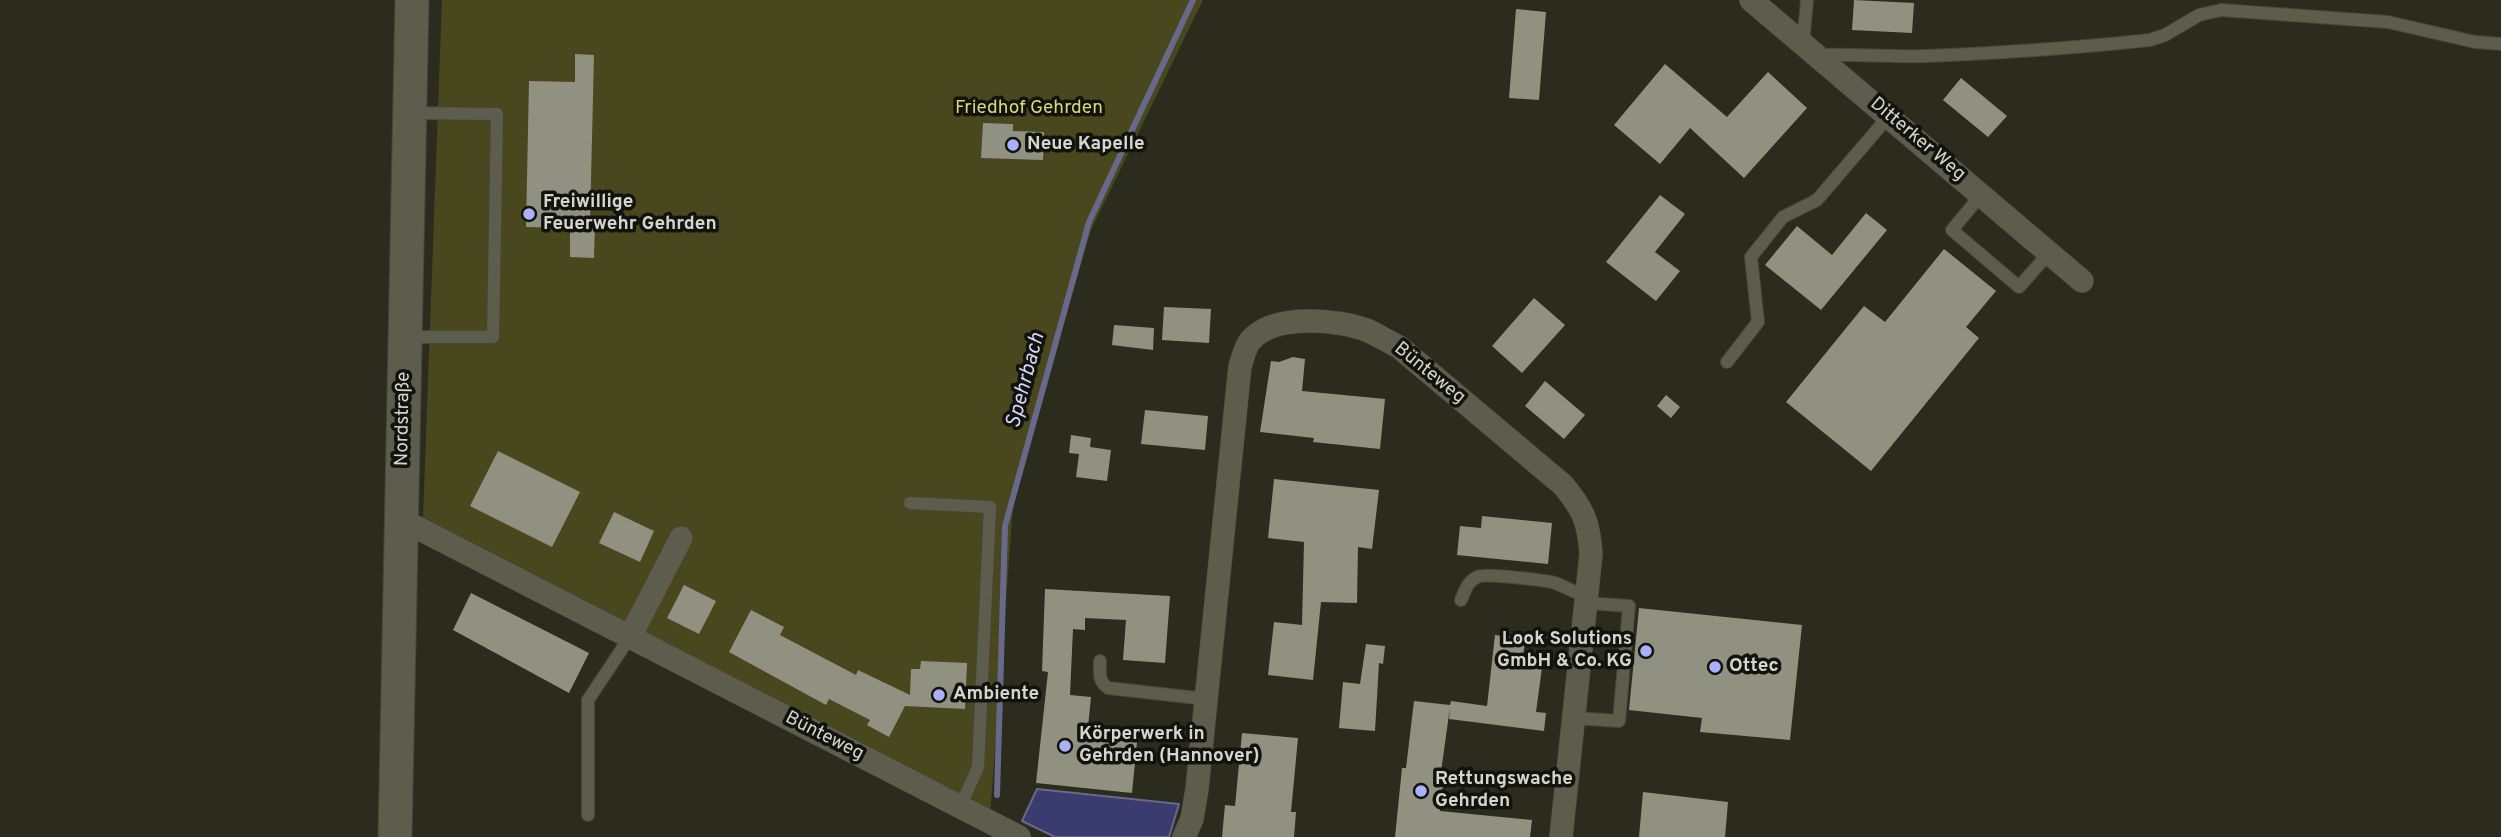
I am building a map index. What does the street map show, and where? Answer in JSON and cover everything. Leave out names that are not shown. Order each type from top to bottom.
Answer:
[{"type":"street","name":"Nordstraße","points":[[394,837],[412,0]]},
{"type":"street","name":"Ditterker Weg","points":[[1751,0],[2082,281]]},
{"type":"street","name":"Bünteweg","points":[[1184,837],[1192,819],[1197,789],[1241,366],[1248,343],[1264,328],[1287,322],[1329,323],[1367,330],[1399,346],[1563,485],[1580,506],[1589,528],[1591,554],[1561,837]]},
{"type":"street","name":"Bünteweg","points":[[402,527],[416,527],[1019,837]]},
{"type":"street","points":[[630,637],[681,538]]},
{"type":"lane","points":[[1807,0],[1810,50],[1925,56],[1976,51],[2045,50],[2150,40],[2165,36],[2199,15],[2221,10],[2388,22],[2475,42],[2501,44]]},
{"type":"lane","points":[[406,337],[494,337],[498,114],[410,113]]},
{"type":"lane","points":[[1727,362],[1758,321],[1751,257],[1783,217],[1816,200],[1889,116]]},
{"type":"lane","points":[[1981,195],[1952,230],[2019,286],[2049,253]]},
{"type":"lane","points":[[910,503],[990,508],[978,767],[960,807]]},
{"type":"lane","points":[[1461,600],[1468,584],[1478,576],[1555,583],[1586,599],[1629,606],[1619,721],[1574,718]]},
{"type":"lane","points":[[588,815],[588,700],[630,637]]},
{"type":"lane","points":[[1100,661],[1099,678],[1108,688],[1206,699]]},
{"type":"green space","name":"Friedhof Gehrden","points":[[442,0],[1203,0],[1091,230],[1014,492],[990,817],[423,517]]},
{"type":"shaded area","points":[[1037,789],[1179,804],[1169,837],[1055,837],[1022,821]]},
{"type":"building","points":[[1854,0],[1914,3],[1912,33],[1852,30]]},
{"type":"building","points":[[1516,9],[1546,12],[1539,100],[1509,98]]},
{"type":"building","name":"Freiwillige Feuerwehr Gehrden","points":[[575,54],[594,55],[590,221],[595,221],[594,258],[570,257],[570,228],[526,227],[529,81],[575,82]]},
{"type":"building","points":[[1665,64],[1727,117],[1768,72],[1807,108],[1744,178],[1690,128],[1660,164],[1614,125]]},
{"type":"building","points":[[1961,78],[2007,116],[1988,137],[1943,100]]},
{"type":"building","name":"Neue Kapelle","points":[[983,123],[1013,124],[1013,131],[1044,132],[1043,160],[981,158]]},
{"type":"building","points":[[1660,195],[1685,214],[1655,252],[1680,271],[1656,301],[1606,262]]},
{"type":"building","points":[[1866,213],[1887,230],[1821,310],[1765,265],[1797,226],[1832,255]]},
{"type":"building","points":[[1944,249],[1996,291],[1966,327],[1979,338],[1871,471],[1786,402],[1864,306],[1885,322]]},
{"type":"building","points":[[1534,298],[1565,325],[1522,373],[1492,346]]},
{"type":"building","points":[[1164,307],[1211,309],[1209,343],[1162,340]]},
{"type":"building","points":[[1114,325],[1154,328],[1153,350],[1112,345]]},
{"type":"building","points":[[1293,357],[1305,359],[1302,391],[1385,399],[1380,449],[1313,442],[1314,438],[1260,432],[1271,361],[1279,362]]},
{"type":"building","points":[[1545,381],[1585,415],[1564,439],[1525,406]]},
{"type":"building","points":[[1666,395],[1680,407],[1671,418],[1657,406]]},
{"type":"building","points":[[1145,410],[1208,416],[1205,450],[1141,444]]},
{"type":"building","points":[[1071,435],[1091,438],[1090,447],[1111,450],[1107,481],[1076,477],[1079,454],[1069,453]]},
{"type":"building","points":[[498,451],[580,492],[552,547],[470,506]]},
{"type":"building","points":[[1274,479],[1379,490],[1372,549],[1358,547],[1357,603],[1321,602],[1313,680],[1268,675],[1274,622],[1302,625],[1304,542],[1268,538]]},
{"type":"building","points":[[614,512],[654,531],[640,562],[599,543]]},
{"type":"building","points":[[1482,516],[1552,523],[1548,564],[1457,555],[1460,526],[1481,528]]},
{"type":"building","points":[[684,585],[716,601],[699,634],[667,618]]},
{"type":"building","points":[[1045,589],[1170,596],[1165,663],[1123,660],[1126,620],[1085,618],[1085,630],[1073,629],[1070,695],[1091,697],[1087,737],[1137,742],[1132,793],[1036,783],[1048,672],[1042,671]]},
{"type":"building","points":[[471,593],[589,653],[569,693],[453,630]]},
{"type":"building","name":"Ottec","points":[[1639,608],[1802,625],[1790,740],[1700,732],[1702,718],[1629,710]]},
{"type":"building","points":[[751,610],[784,627],[780,635],[856,675],[858,670],[910,695],[911,669],[920,669],[921,661],[967,663],[965,709],[905,706],[889,737],[867,725],[870,720],[829,699],[826,705],[729,652]]},
{"type":"building","points":[[1495,635],[1525,639],[1522,666],[1542,668],[1536,712],[1546,713],[1544,731],[1449,719],[1450,707],[1441,772],[1444,772],[1440,811],[1532,820],[1530,837],[1395,837],[1402,768],[1406,768],[1414,701],[1450,705],[1451,701],[1487,706]]},
{"type":"building","points":[[1366,644],[1385,646],[1383,664],[1379,663],[1375,731],[1339,728],[1343,682],[1360,684]]},
{"type":"building","points":[[1242,733],[1298,738],[1291,812],[1296,812],[1294,837],[1222,837],[1225,805],[1235,806]]},
{"type":"building","points":[[1643,792],[1728,802],[1725,837],[1639,837]]},
{"type":"waterway","name":"Spehrbach","points":[[997,795],[1005,526],[1089,222],[1193,0]]},
{"type":"place","name":"Neue Kapelle","points":[[1013,145]]},
{"type":"place","name":"Freiwillige Feuerwehr Gehrden","points":[[529,214]]},
{"type":"place","name":"Look Solutions GmbH & Co. KG","points":[[1646,651]]},
{"type":"place","name":"Ottec","points":[[1715,667]]},
{"type":"place","name":"Ambiente","points":[[939,695]]},
{"type":"place","name":"Körperwerk in Gehrden (Hannover)","points":[[1065,746]]},
{"type":"place","name":"Rettungswache Gehrden","points":[[1421,791]]}]
